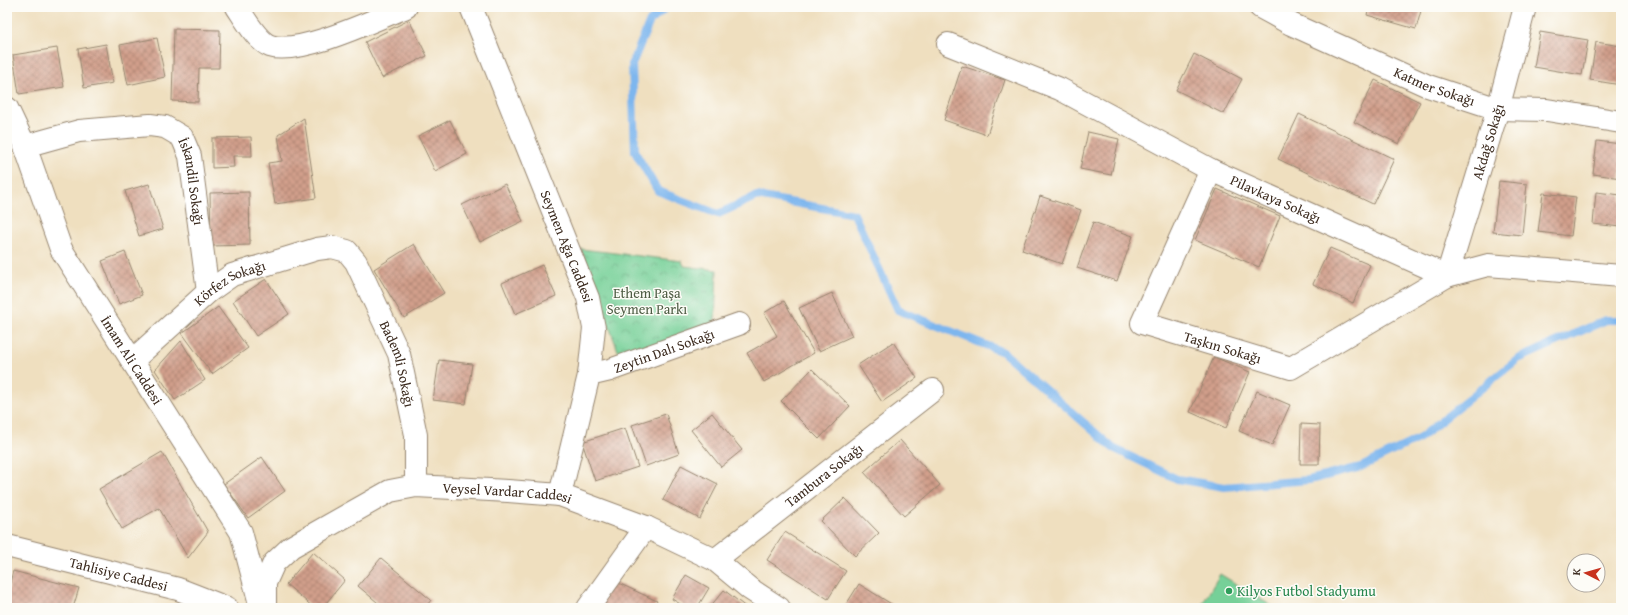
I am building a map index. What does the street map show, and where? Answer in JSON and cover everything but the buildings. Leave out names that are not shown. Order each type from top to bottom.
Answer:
[{"type":"street","points":[[237,7],[256,35],[270,46],[289,49],[316,43],[406,7]]},
{"type":"street","name":"Seymen Ağa Caddesi","points":[[471,7],[588,298],[594,328],[588,375],[560,496]]},
{"type":"street","name":"Katmer Sokağı","points":[[1260,7],[1291,24],[1428,86],[1498,109],[1547,110],[1621,122]]},
{"type":"street","name":"Akdağ Sokağı","points":[[1447,276],[1498,109],[1525,7]]},
{"type":"street","name":"Pilavkaya Sokağı","points":[[948,44],[1060,89],[1211,170],[1447,276]]},
{"type":"street","name":"İmam Ali Caddesi","points":[[7,108],[25,146],[61,249],[241,532],[261,608]]},
{"type":"street","name":"İskandil Sokağı","points":[[25,146],[79,131],[150,125],[165,127],[182,137],[190,156],[208,292]]},
{"type":"street","name":"Taşkın Sokağı","points":[[1211,170],[1142,323],[1291,368],[1447,276]]},
{"type":"street","name":"Körfez Sokağı","points":[[133,360],[208,292],[232,275],[317,249],[332,247],[347,251]]},
{"type":"street","name":"Bademli Sokağı","points":[[347,251],[356,262],[400,354],[416,435],[416,486]]},
{"type":"street","points":[[1447,276],[1488,266],[1621,276]]},
{"type":"street","name":"Zeytin Dalı Sokağı","points":[[588,375],[610,370],[739,324]]},
{"type":"street","name":"Tambura Sokağı","points":[[715,560],[933,390]]},
{"type":"street","name":"Veysel Vardar Caddesi","points":[[265,608],[266,583],[274,563],[292,547],[390,491],[416,486],[508,491],[560,496],[646,527],[715,560],[750,589],[779,608]]},
{"type":"street","points":[[588,608],[646,527]]},
{"type":"street","name":"Tahlisiye Caddesi","points":[[7,546],[178,589],[227,608]]},
{"type":"green space","name":"Ethem Paşa Seymen Parkı","points":[[581,249],[682,261],[684,266],[717,270],[715,323],[621,359]]},
{"type":"green space","name":"Kilyos Futbol Stadyumu","points":[[1220,574],[1275,608],[1200,608]]},
{"type":"waterway","points":[[667,7],[650,21],[632,64],[635,152],[658,191],[718,214],[757,196],[854,214],[898,310],[1003,352],[1113,448],[1177,479],[1224,487],[1309,480],[1361,467],[1420,438],[1518,359],[1606,320],[1621,320]]},
{"type":"place","name":"Kilyos Futbol Stadyumu","points":[[1229,591]]}]
